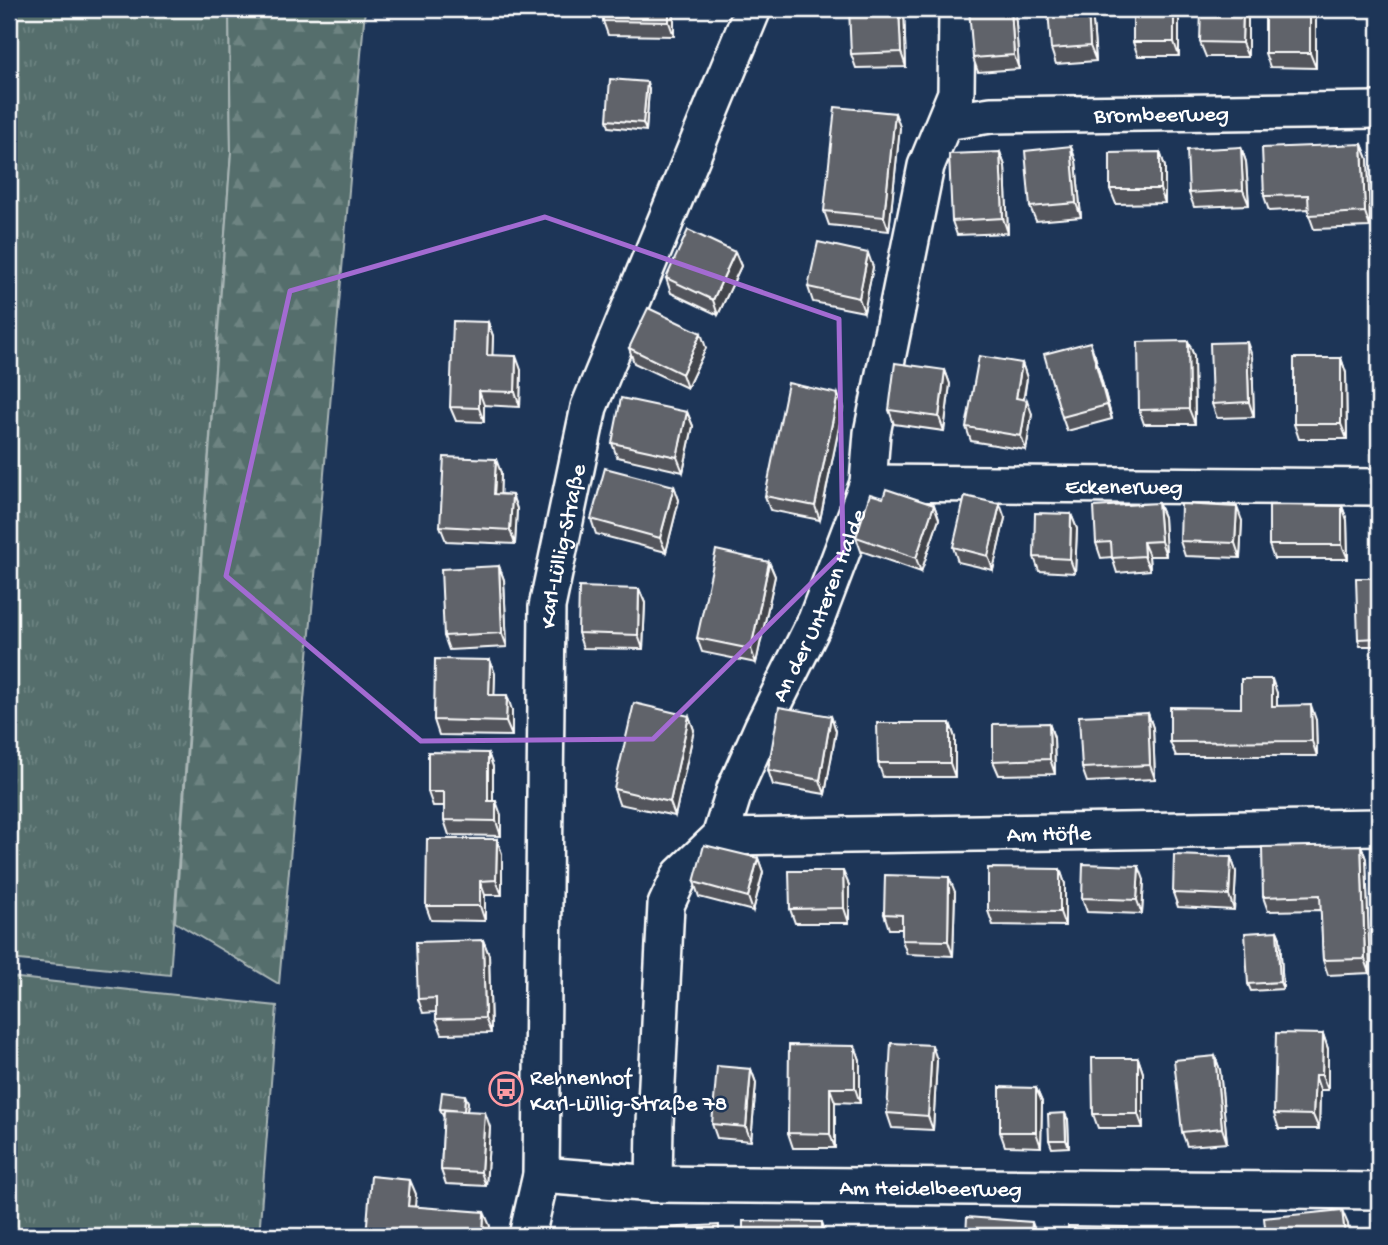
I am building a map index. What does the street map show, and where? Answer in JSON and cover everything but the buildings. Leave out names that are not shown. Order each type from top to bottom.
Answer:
[{"type":"street","name":"Karl-Lüllig-Straße","points":[[541,1175],[547,607],[589,407],[753,9]]},
{"type":"street","name":"An der Unteren Halde","points":[[654,1184],[654,1123],[666,905],[680,875],[720,837],[736,789],[762,729],[816,620],[868,482],[872,433],[926,166],[956,93],[957,9]]},
{"type":"street","name":"Brombeerweg","points":[[945,122],[991,115],[1379,110]]},
{"type":"street","name":"Eckenerweg","points":[[868,482],[1379,487]]},
{"type":"street","name":"Am Höfle","points":[[720,837],[1379,827]]},
{"type":"street","name":"Am Heidelbeerweg","points":[[541,1175],[654,1184],[1379,1191]]},
{"type":"street","points":[[527,1236],[541,1175]]},
{"type":"highlighted area","points":[[545,217],[839,319],[843,552],[653,739],[421,741],[226,576],[290,291]]},
{"type":"green space","points":[[9,9],[229,9],[231,152],[170,975],[9,959]]},
{"type":"green space","points":[[229,9],[365,9],[279,984],[175,922],[231,152]]},
{"type":"green space","points":[[9,977],[277,1006],[259,1236],[9,1236]]},
{"type":"place","name":"Rehnenhof Karl-Lüllig-Straße 78","points":[[506,1089]]}]
